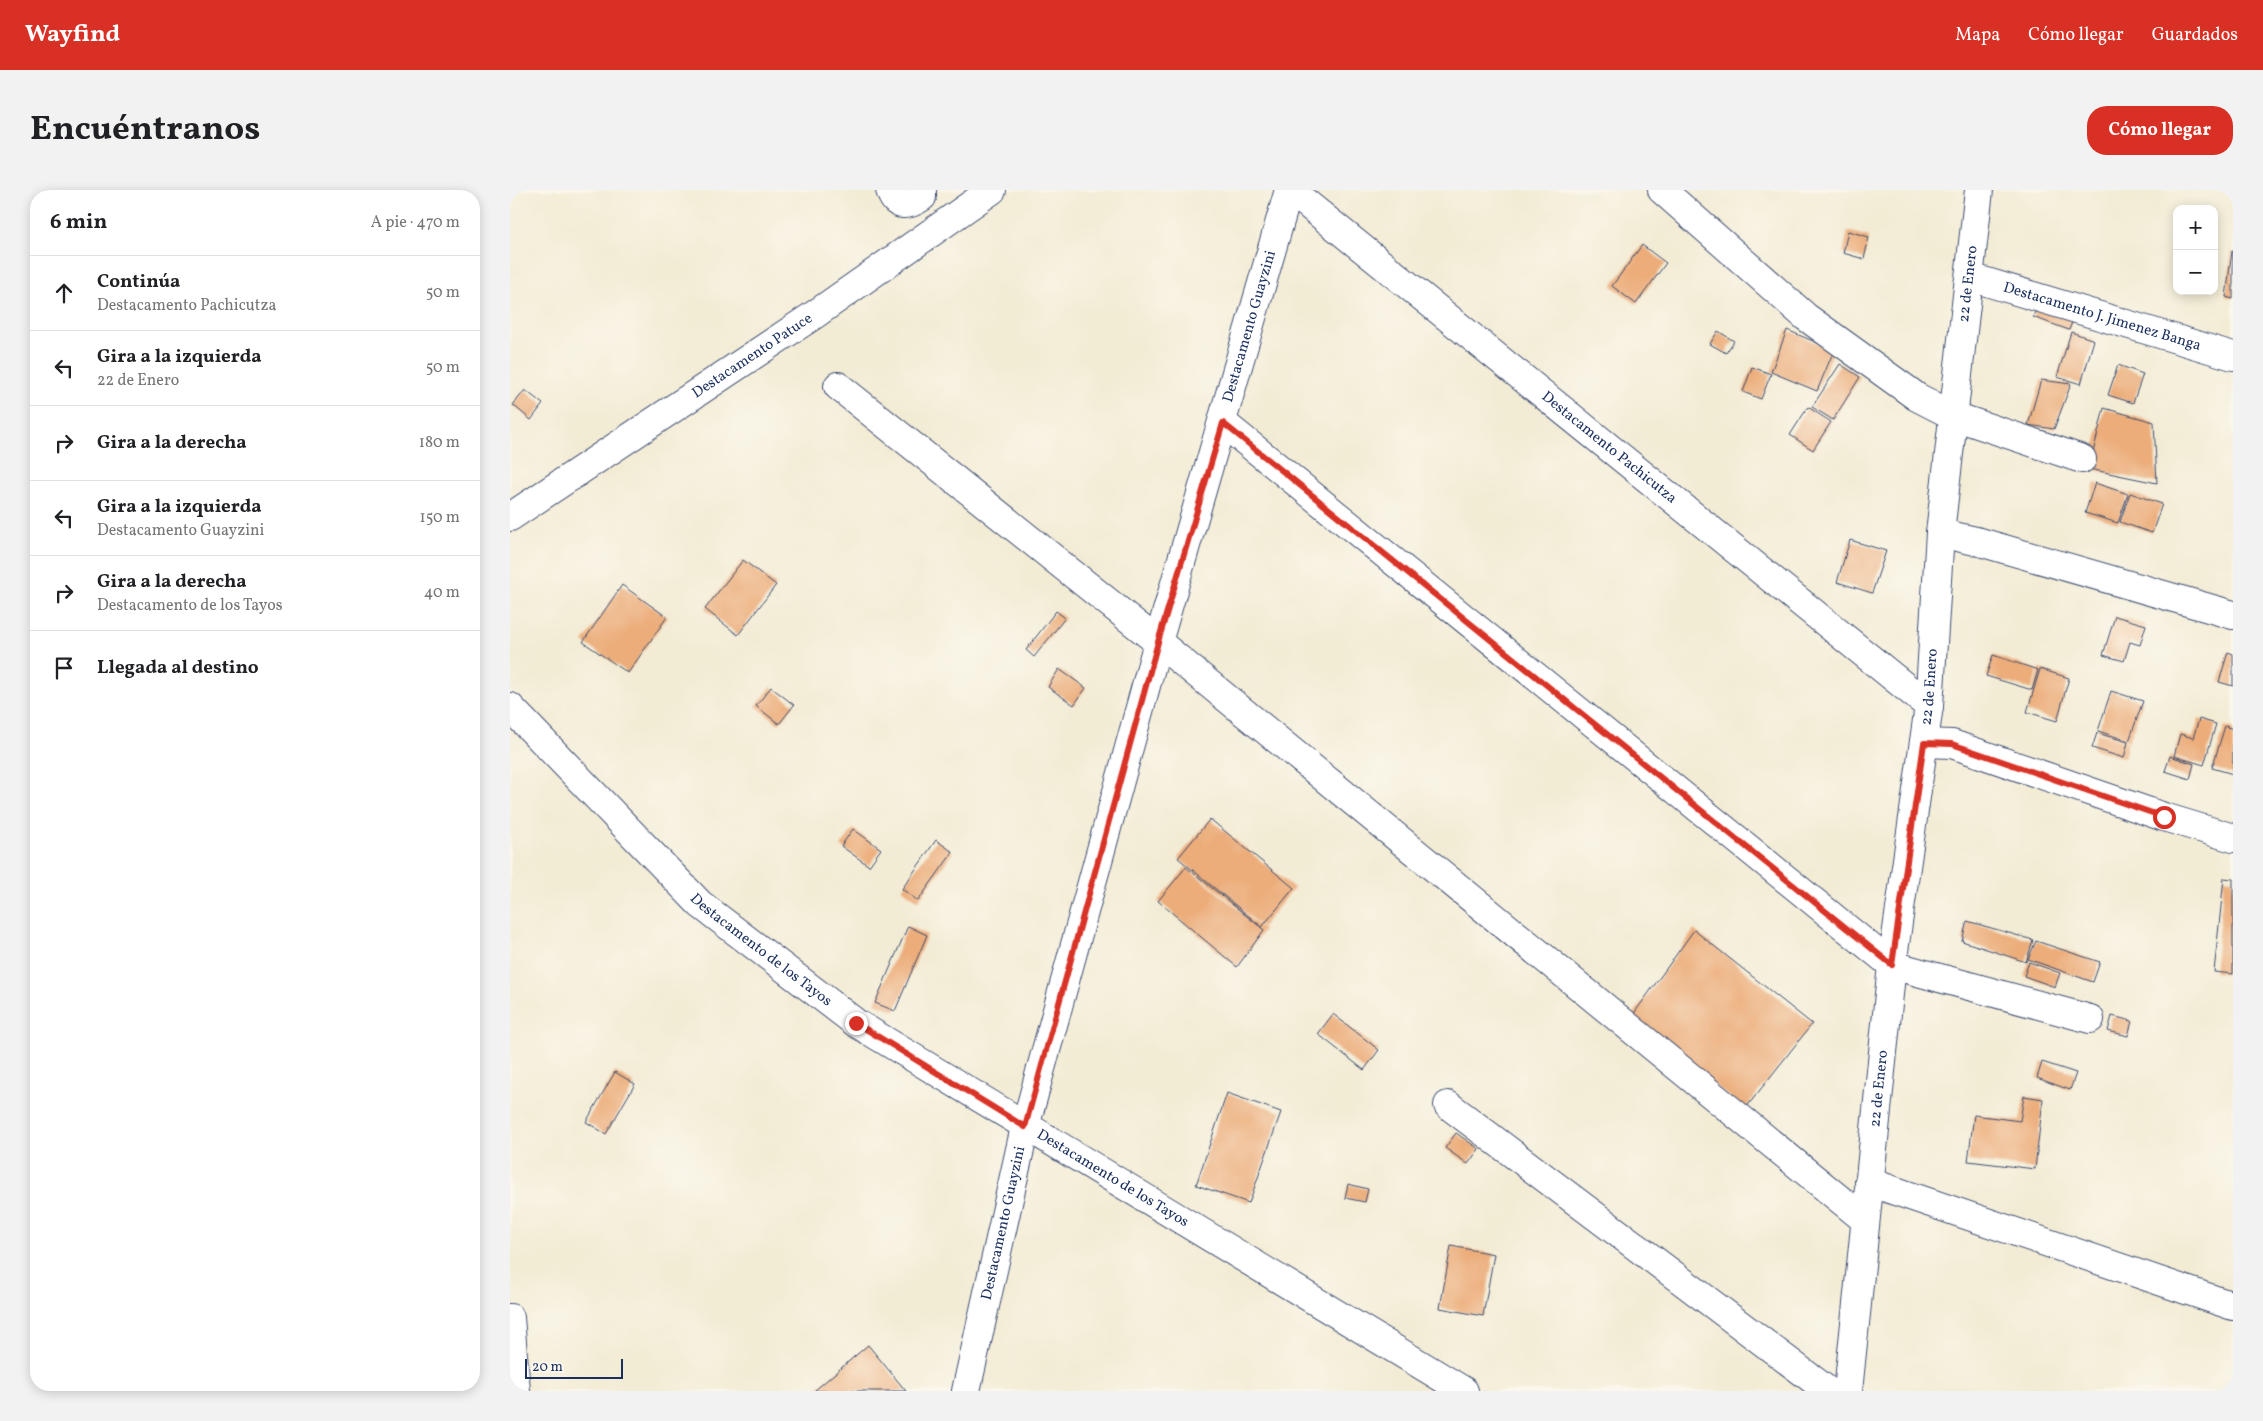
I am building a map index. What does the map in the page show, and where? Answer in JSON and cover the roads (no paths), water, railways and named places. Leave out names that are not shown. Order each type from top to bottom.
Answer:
[{"type":"street","points":[[890,190],[892,196],[903,205],[912,204],[922,197],[922,190]]},
{"type":"street","name":"Destacamento Patuce","points":[[510,517],[814,315],[992,190]]},
{"type":"street","name":"Destacamento Guayzini","points":[[966,1391],[1025,1127],[1158,642],[1289,190]]},
{"type":"street","name":"Destacamento Pachicutza","points":[[1289,190],[1929,706]]},
{"type":"street","points":[[1662,190],[1806,317],[1917,397],[1954,416],[2082,459]]},
{"type":"street","name":"22 de Enero","points":[[1848,1391],[1892,965],[1929,706],[1940,533],[1979,190]]},
{"type":"street","name":"Destacamento J. Jimenez Banga","points":[[1970,277],[2233,356]]},
{"type":"street","points":[[838,386],[1158,642],[1865,1220]]},
{"type":"street","points":[[1223,423],[1892,965],[2090,1019]]},
{"type":"street","points":[[1940,533],[1980,542],[2233,616]]},
{"type":"street","name":"Destacamento de los Tayos","points":[[510,707],[700,904],[856,1023],[1464,1391]]},
{"type":"street","points":[[1924,743],[1952,744],[2164,817],[2233,838]]},
{"type":"street","points":[[1448,1105],[1828,1391]]},
{"type":"street","points":[[1869,1182],[2233,1306]]},
{"type":"street","points":[[510,1318],[516,1391]]}]
